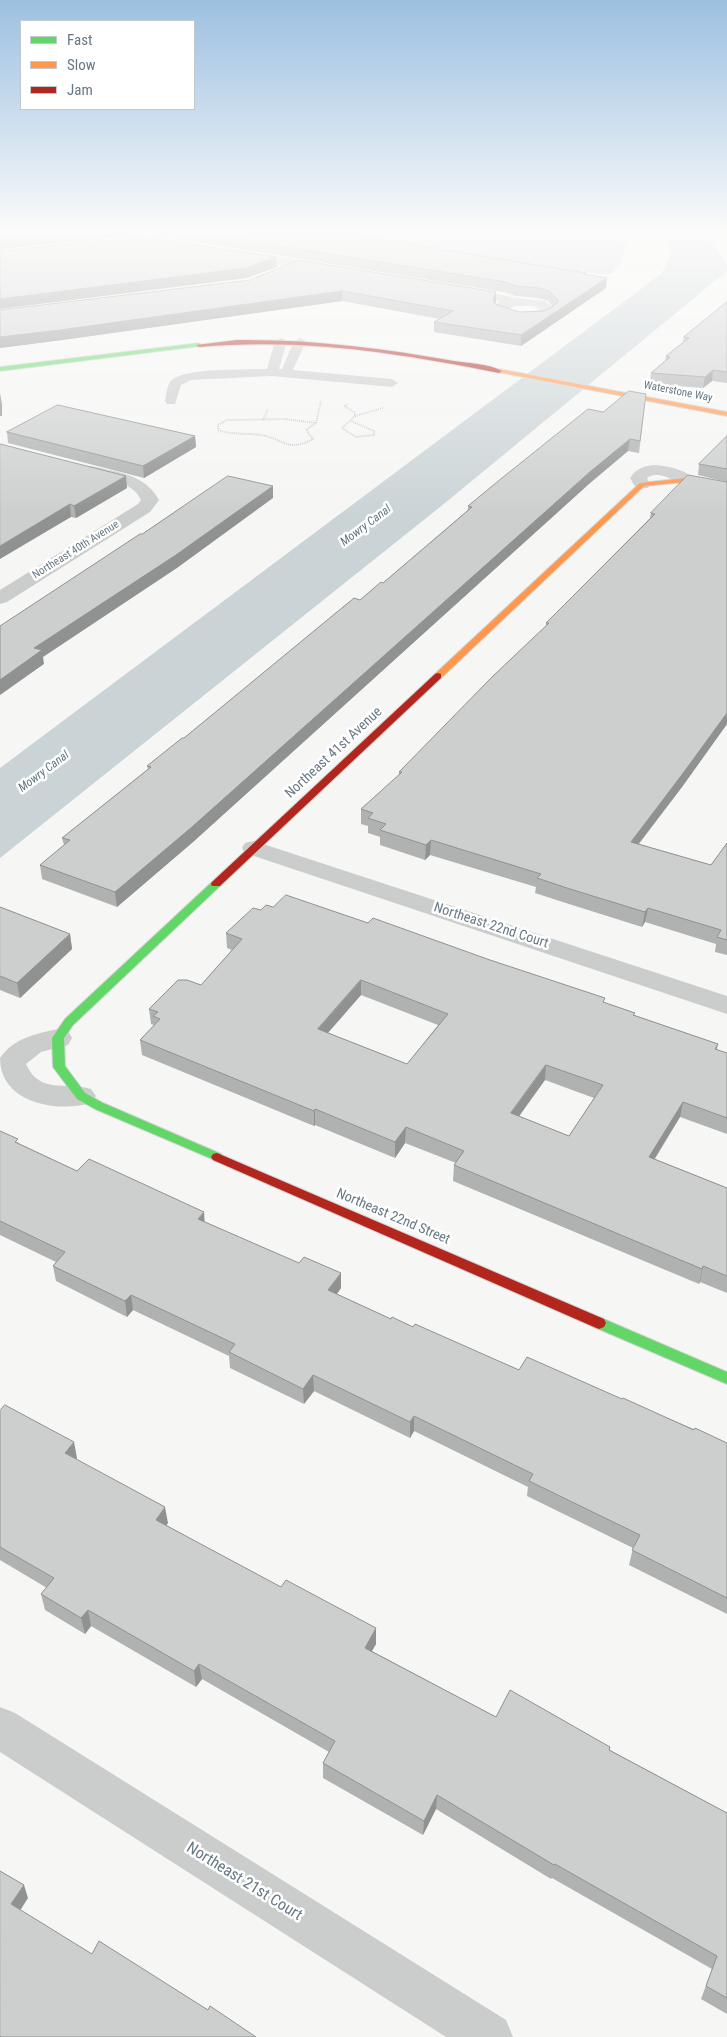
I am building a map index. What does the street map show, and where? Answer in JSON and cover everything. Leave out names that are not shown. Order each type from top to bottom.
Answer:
[{"type":"street","name":"Waterstone Way","points":[[0,369],[198,344],[300,342],[408,354],[727,414]]},
{"type":"street","name":"Northeast 40th Avenue","points":[[0,598],[144,508],[150,500],[147,491],[135,482],[77,468]]},
{"type":"street","points":[[686,480],[642,484],[638,478],[646,471],[668,472],[686,480],[727,488]]},
{"type":"street","name":"Northeast 41st Avenue","points":[[58,1038],[69,1022],[642,484]]},
{"type":"street","name":"Northeast 22nd Court","points":[[254,848],[727,1005]]},
{"type":"street","points":[[58,1038],[34,1043],[21,1050],[11,1063],[15,1074],[24,1086],[35,1093],[53,1096],[81,1096]]},
{"type":"street","name":"Northeast 22nd Street","points":[[58,1038],[59,1067],[81,1096],[108,1110],[727,1378]]},
{"type":"street","name":"Northeast 21st Court","points":[[0,1728],[488,2037]]},
{"type":"lane","points":[[272,372],[277,349],[281,341]]},
{"type":"lane","points":[[286,373],[300,342]]},
{"type":"lane","points":[[171,401],[175,382],[191,376],[272,372],[392,383]]},
{"type":"path","points":[[316,423],[306,418],[227,420],[218,426],[218,430],[228,435],[269,437],[277,444],[290,446],[304,444],[313,439],[306,430],[316,423],[321,399]]},
{"type":"path","points":[[347,404],[345,406],[356,413],[351,421],[342,428],[356,437],[374,435],[374,431],[351,421]]},
{"type":"path","points":[[263,420],[268,409]]},
{"type":"water","name":"Mowry Canal","points":[[590,327],[659,327],[445,503],[0,858],[0,768]]},
{"type":"building","points":[[0,327],[81,327],[60,330],[0,337]]},
{"type":"building","points":[[468,327],[533,327],[521,335]]},
{"type":"building","points":[[696,327],[727,327],[727,372],[713,370],[705,377],[651,373],[670,357],[666,356],[689,338],[684,337]]},
{"type":"building","points":[[629,391],[646,394],[640,441],[630,439],[591,471],[192,827],[115,892],[40,865],[70,840],[62,838],[151,767],[147,766],[184,738],[354,598],[360,600],[381,582],[383,583],[472,507],[468,506],[497,482],[588,409],[603,412]]},
{"type":"building","points":[[58,405],[195,436],[143,466],[7,432]]},
{"type":"building","points":[[727,436],[727,469],[699,464]]},
{"type":"building","points":[[0,444],[126,476],[74,506],[70,504],[0,546]]},
{"type":"building","points":[[688,475],[727,482],[727,713],[631,842],[711,865],[727,843],[727,940],[717,937],[721,930],[648,908],[645,912],[570,889],[537,878],[541,874],[431,840],[426,845],[380,830],[386,824],[368,818],[373,813],[361,809],[402,772],[399,772],[493,676],[549,623],[546,623],[655,514],[651,513]]},
{"type":"building","points":[[228,476],[273,486],[176,555],[34,648],[42,650],[0,680],[0,626]]},
{"type":"building","points":[[286,895],[368,923],[373,918],[490,960],[605,998],[603,1002],[635,1013],[633,1015],[718,1044],[715,1049],[727,1053],[727,1118],[683,1102],[649,1157],[727,1188],[727,1276],[703,1266],[702,1269],[454,1165],[464,1151],[406,1127],[395,1142],[140,1040],[160,1019],[153,1016],[158,1012],[149,1009],[178,980],[187,980],[201,985],[242,939],[226,933],[253,908],[261,910],[266,905],[273,907]],"holes":[[[361,980],[448,1014],[407,1064],[318,1029]],[[546,1065],[603,1085],[569,1136],[511,1113]]]},
{"type":"building","points":[[0,907],[70,934],[17,983],[0,976]]},
{"type":"building","points":[[0,1131],[18,1139],[15,1142],[77,1171],[89,1159],[204,1212],[198,1219],[299,1263],[304,1257],[341,1273],[328,1290],[391,1319],[392,1317],[413,1327],[415,1324],[519,1370],[527,1357],[727,1443],[727,1598],[632,1550],[640,1535],[529,1481],[533,1474],[414,1416],[410,1422],[313,1375],[303,1389],[229,1352],[235,1344],[131,1295],[125,1301],[53,1266],[65,1252],[0,1221]]},
{"type":"building","points":[[5,1405],[74,1442],[65,1453],[165,1507],[156,1520],[281,1587],[286,1580],[376,1628],[365,1648],[496,1717],[510,1690],[610,1747],[609,1750],[727,1813],[727,1998],[706,1986],[717,1956],[554,1865],[437,1795],[424,1821],[323,1763],[335,1741],[199,1664],[194,1671],[88,1610],[81,1618],[41,1594],[54,1578],[0,1547],[0,1411]]},
{"type":"building","points":[[0,1871],[24,1885],[11,1904],[92,1954],[99,1941],[208,2010],[210,2006],[256,2037],[1,2037]]},
{"type":"traffic: fast","points":[[0,369],[199,345]]},
{"type":"traffic: fast","points":[[216,884],[69,1022],[58,1038],[59,1067],[81,1096],[99,1106],[217,1157]]},
{"type":"traffic: fast","points":[[599,1323],[727,1378]]},
{"type":"traffic: slow","points":[[499,371],[727,414]]},
{"type":"traffic: slow","points":[[438,676],[642,484],[686,480],[727,488]]},
{"type":"traffic: jam","points":[[199,345],[275,341],[350,346],[425,357],[499,371]]},
{"type":"traffic: jam","points":[[216,884],[438,676]]},
{"type":"traffic: jam","points":[[217,1157],[599,1323]]}]
